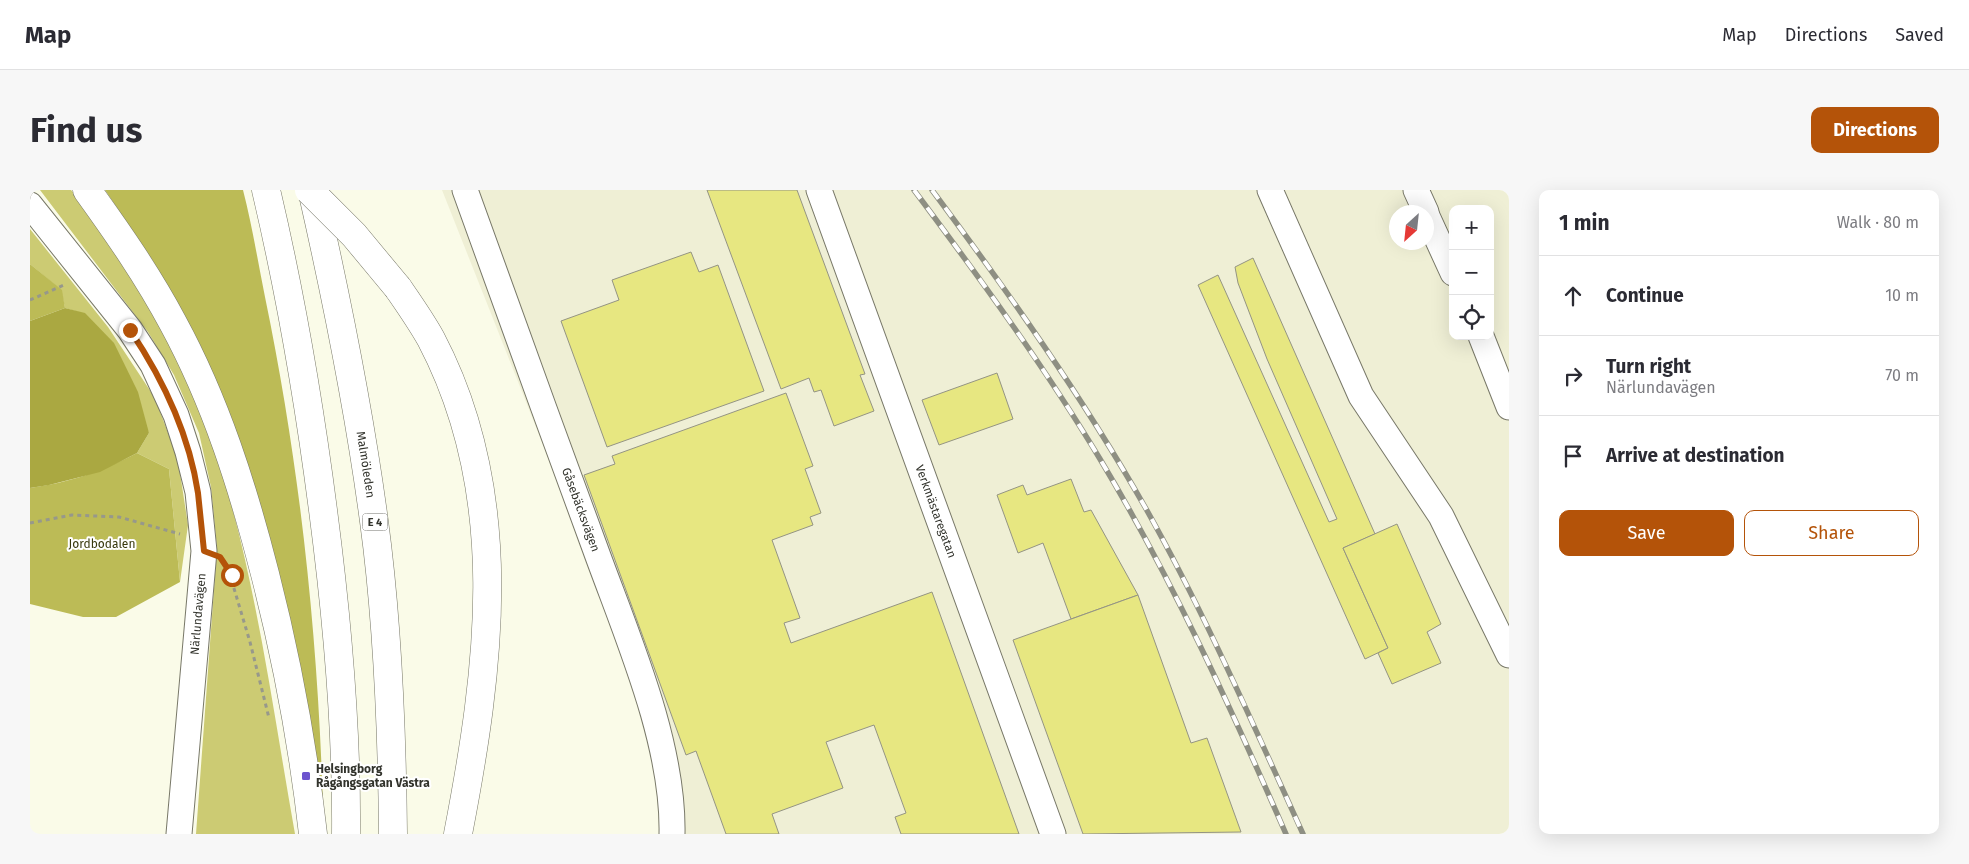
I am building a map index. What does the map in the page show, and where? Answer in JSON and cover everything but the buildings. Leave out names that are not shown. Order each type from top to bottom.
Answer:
[{"type":"highway","points":[[87,190],[146,275],[169,316],[200,379],[220,426],[257,543],[281,638],[298,720],[313,834]]},
{"type":"highway","points":[[266,190],[293,312],[310,411],[333,584],[344,761],[346,834]]},
{"type":"highway","points":[[310,190],[354,235],[398,288],[430,338],[451,385],[468,433],[480,481],[488,566],[487,631],[482,691],[458,834]]},
{"type":"highway","name":"Malmöleden","points":[[310,190],[357,402],[375,523],[387,666],[392,762],[393,834]]},
{"type":"street","name":"Gåsebäcksvägen","points":[[465,190],[644,684],[670,786],[672,834]]},
{"type":"street","name":"Verkmästaregatan","points":[[819,190],[1053,834]]},
{"type":"street","points":[[1270,190],[1360,396],[1441,516],[1509,655]]},
{"type":"street","points":[[1416,190],[1423,205]]},
{"type":"street","name":"Närlundavägen","points":[[30,205],[114,310],[153,365],[176,415],[198,492],[203,546],[179,834]]},
{"type":"street","points":[[1434,231],[1449,264]]},
{"type":"street","points":[[1483,340],[1509,407]]},
{"type":"path","points":[[30,523],[72,515],[119,517],[203,546],[220,557],[232,575],[270,722]]},
{"type":"shaded area","points":[[40,190],[71,190],[86,207],[154,316],[184,373],[209,432],[225,481],[250,581],[295,834],[196,834],[217,548],[211,487],[199,433],[174,375],[148,332]]},
{"type":"shaded area","points":[[442,190],[1509,190],[1509,834],[673,834],[667,773],[549,460]]},
{"type":"shaded area","points":[[30,229],[108,327],[155,398],[178,460],[188,525],[180,582],[169,469],[137,453],[149,433],[85,314],[65,308],[61,290],[30,264]]},
{"type":"shaded area","points":[[65,308],[85,313],[114,343],[138,392],[149,433],[137,453],[100,472],[30,488],[30,321]]},
{"type":"green space","points":[[105,190],[243,190],[277,360],[297,488],[312,615],[321,744],[323,808],[309,712],[284,608],[191,328],[153,261]]},
{"type":"green space","points":[[30,264],[62,290],[65,308],[30,321]]},
{"type":"green space","name":"Jordbodalen","points":[[137,453],[169,469],[180,582],[116,617],[83,617],[30,604],[30,488],[59,483],[85,475]]},
{"type":"railway","points":[[914,190],[1034,356],[1079,424],[1126,504],[1152,550],[1199,643],[1286,834]]},
{"type":"railway","points":[[932,190],[1070,385],[1145,507],[1208,628],[1303,834]]},
{"type":"place","name":"Helsingborg Rågångsgatan Västra","points":[[306,776]]},
{"type":"route","points":[[130,330],[153,365],[176,415],[198,492],[204,551],[220,557],[232,575]]}]
